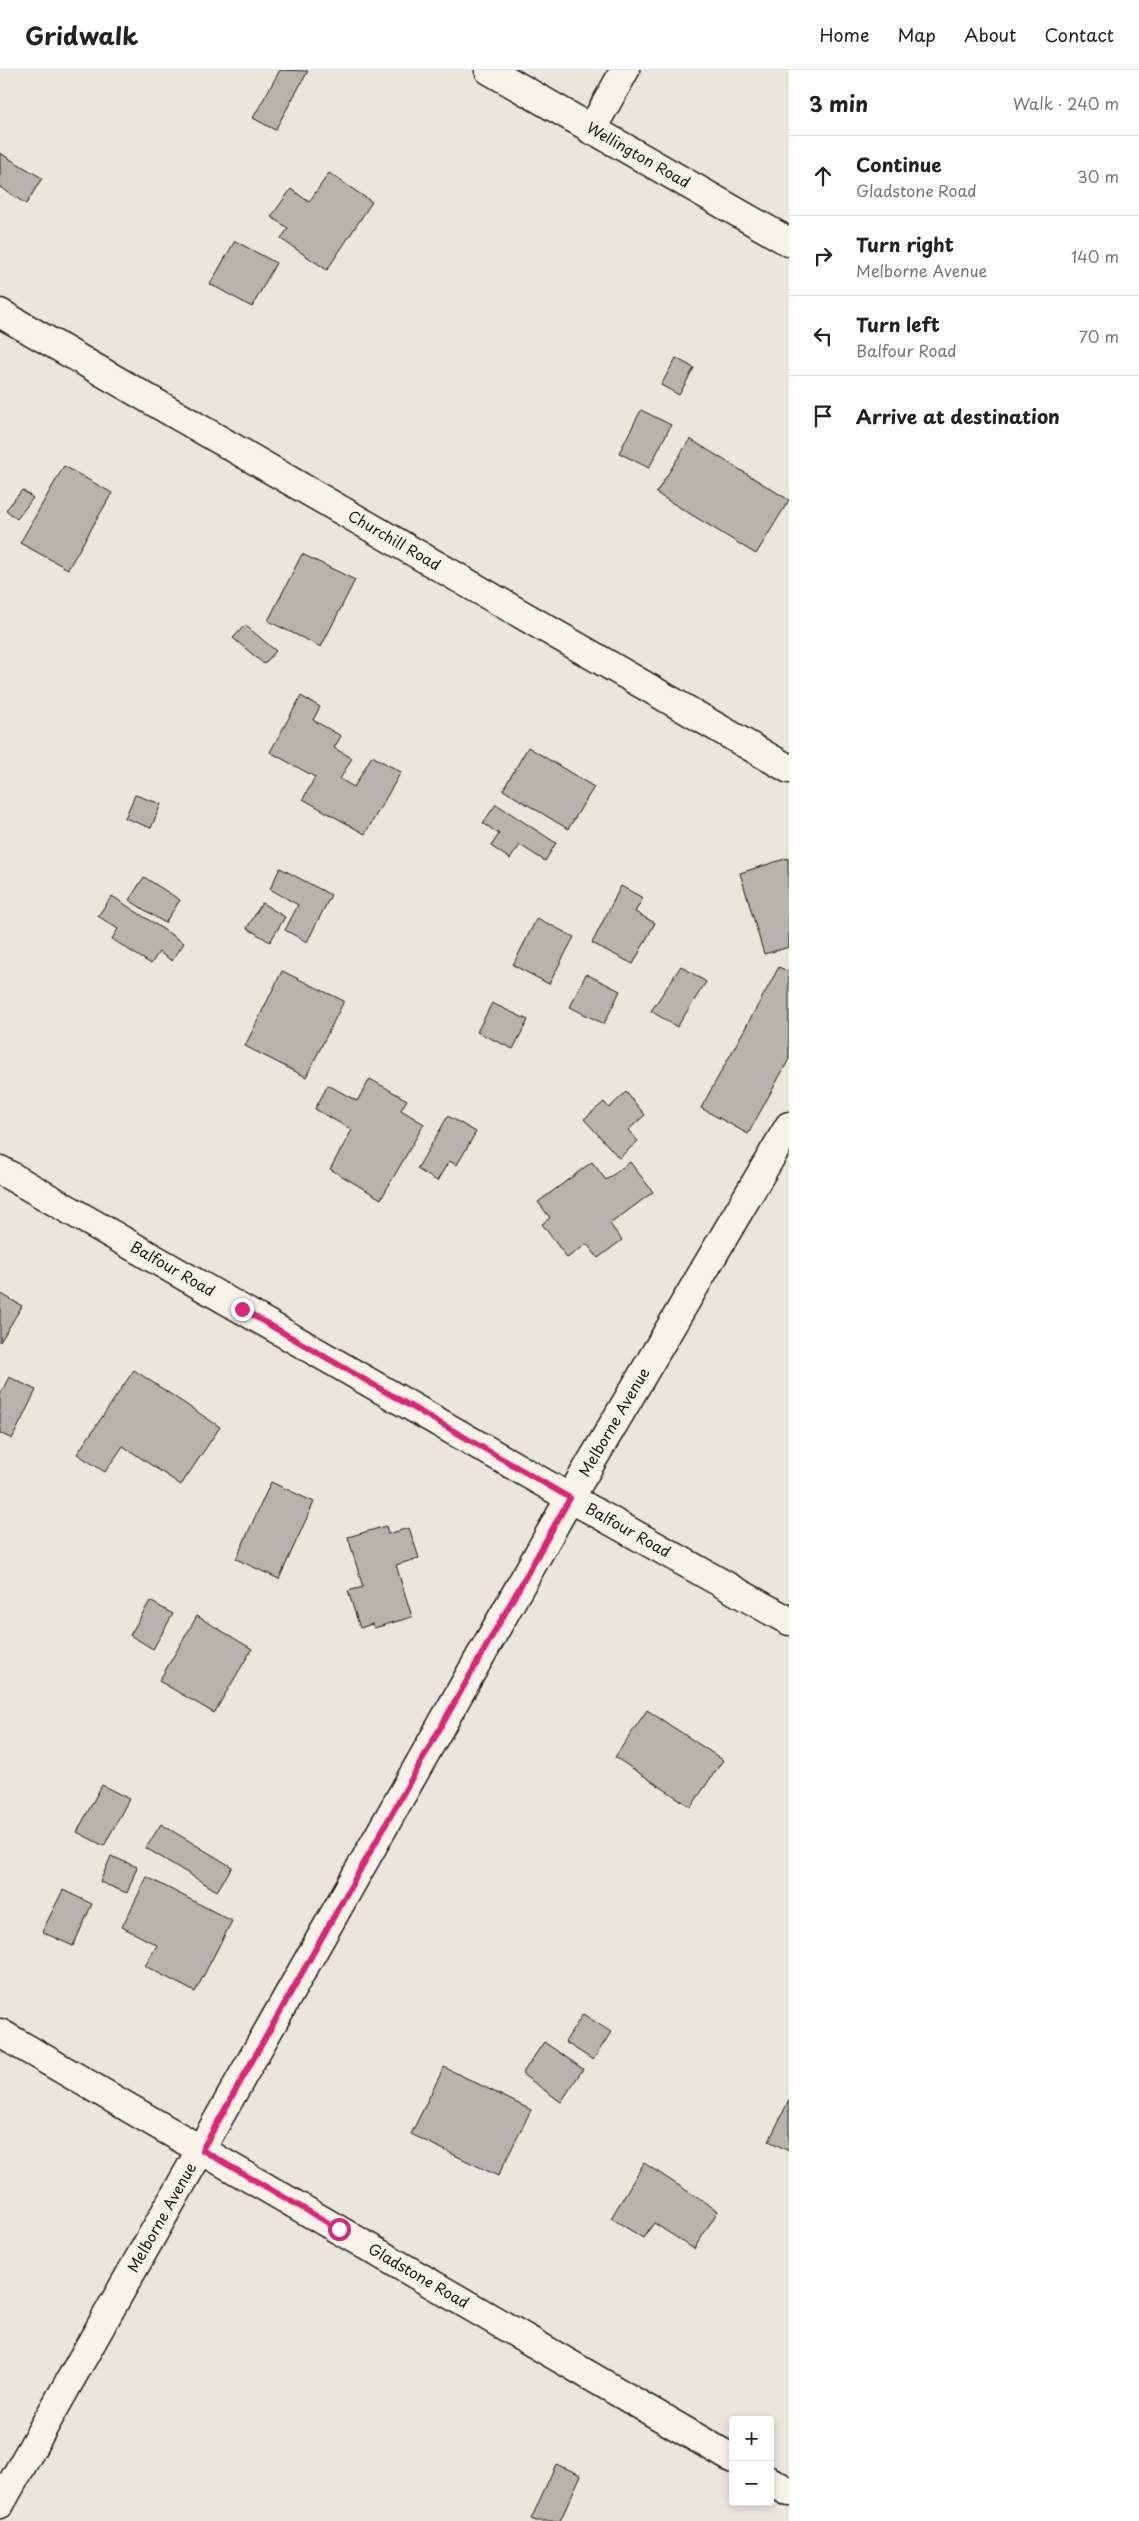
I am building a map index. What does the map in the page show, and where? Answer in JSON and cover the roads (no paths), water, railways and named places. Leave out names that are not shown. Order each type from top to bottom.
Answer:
[{"type":"street","name":"Wellington Road","points":[[489,70],[789,242]]},
{"type":"street","points":[[591,130],[625,70]]},
{"type":"street","name":"Churchill Road","points":[[0,313],[789,769]]},
{"type":"street","name":"Melborne Avenue","points":[[0,2504],[570,1498],[789,1126]]},
{"type":"street","name":"Balfour Road","points":[[0,1170],[570,1498],[789,1621]]},
{"type":"street","name":"Gladstone Road","points":[[0,2033],[729,2457]]},
{"type":"street","points":[[774,2483],[789,2492]]}]
